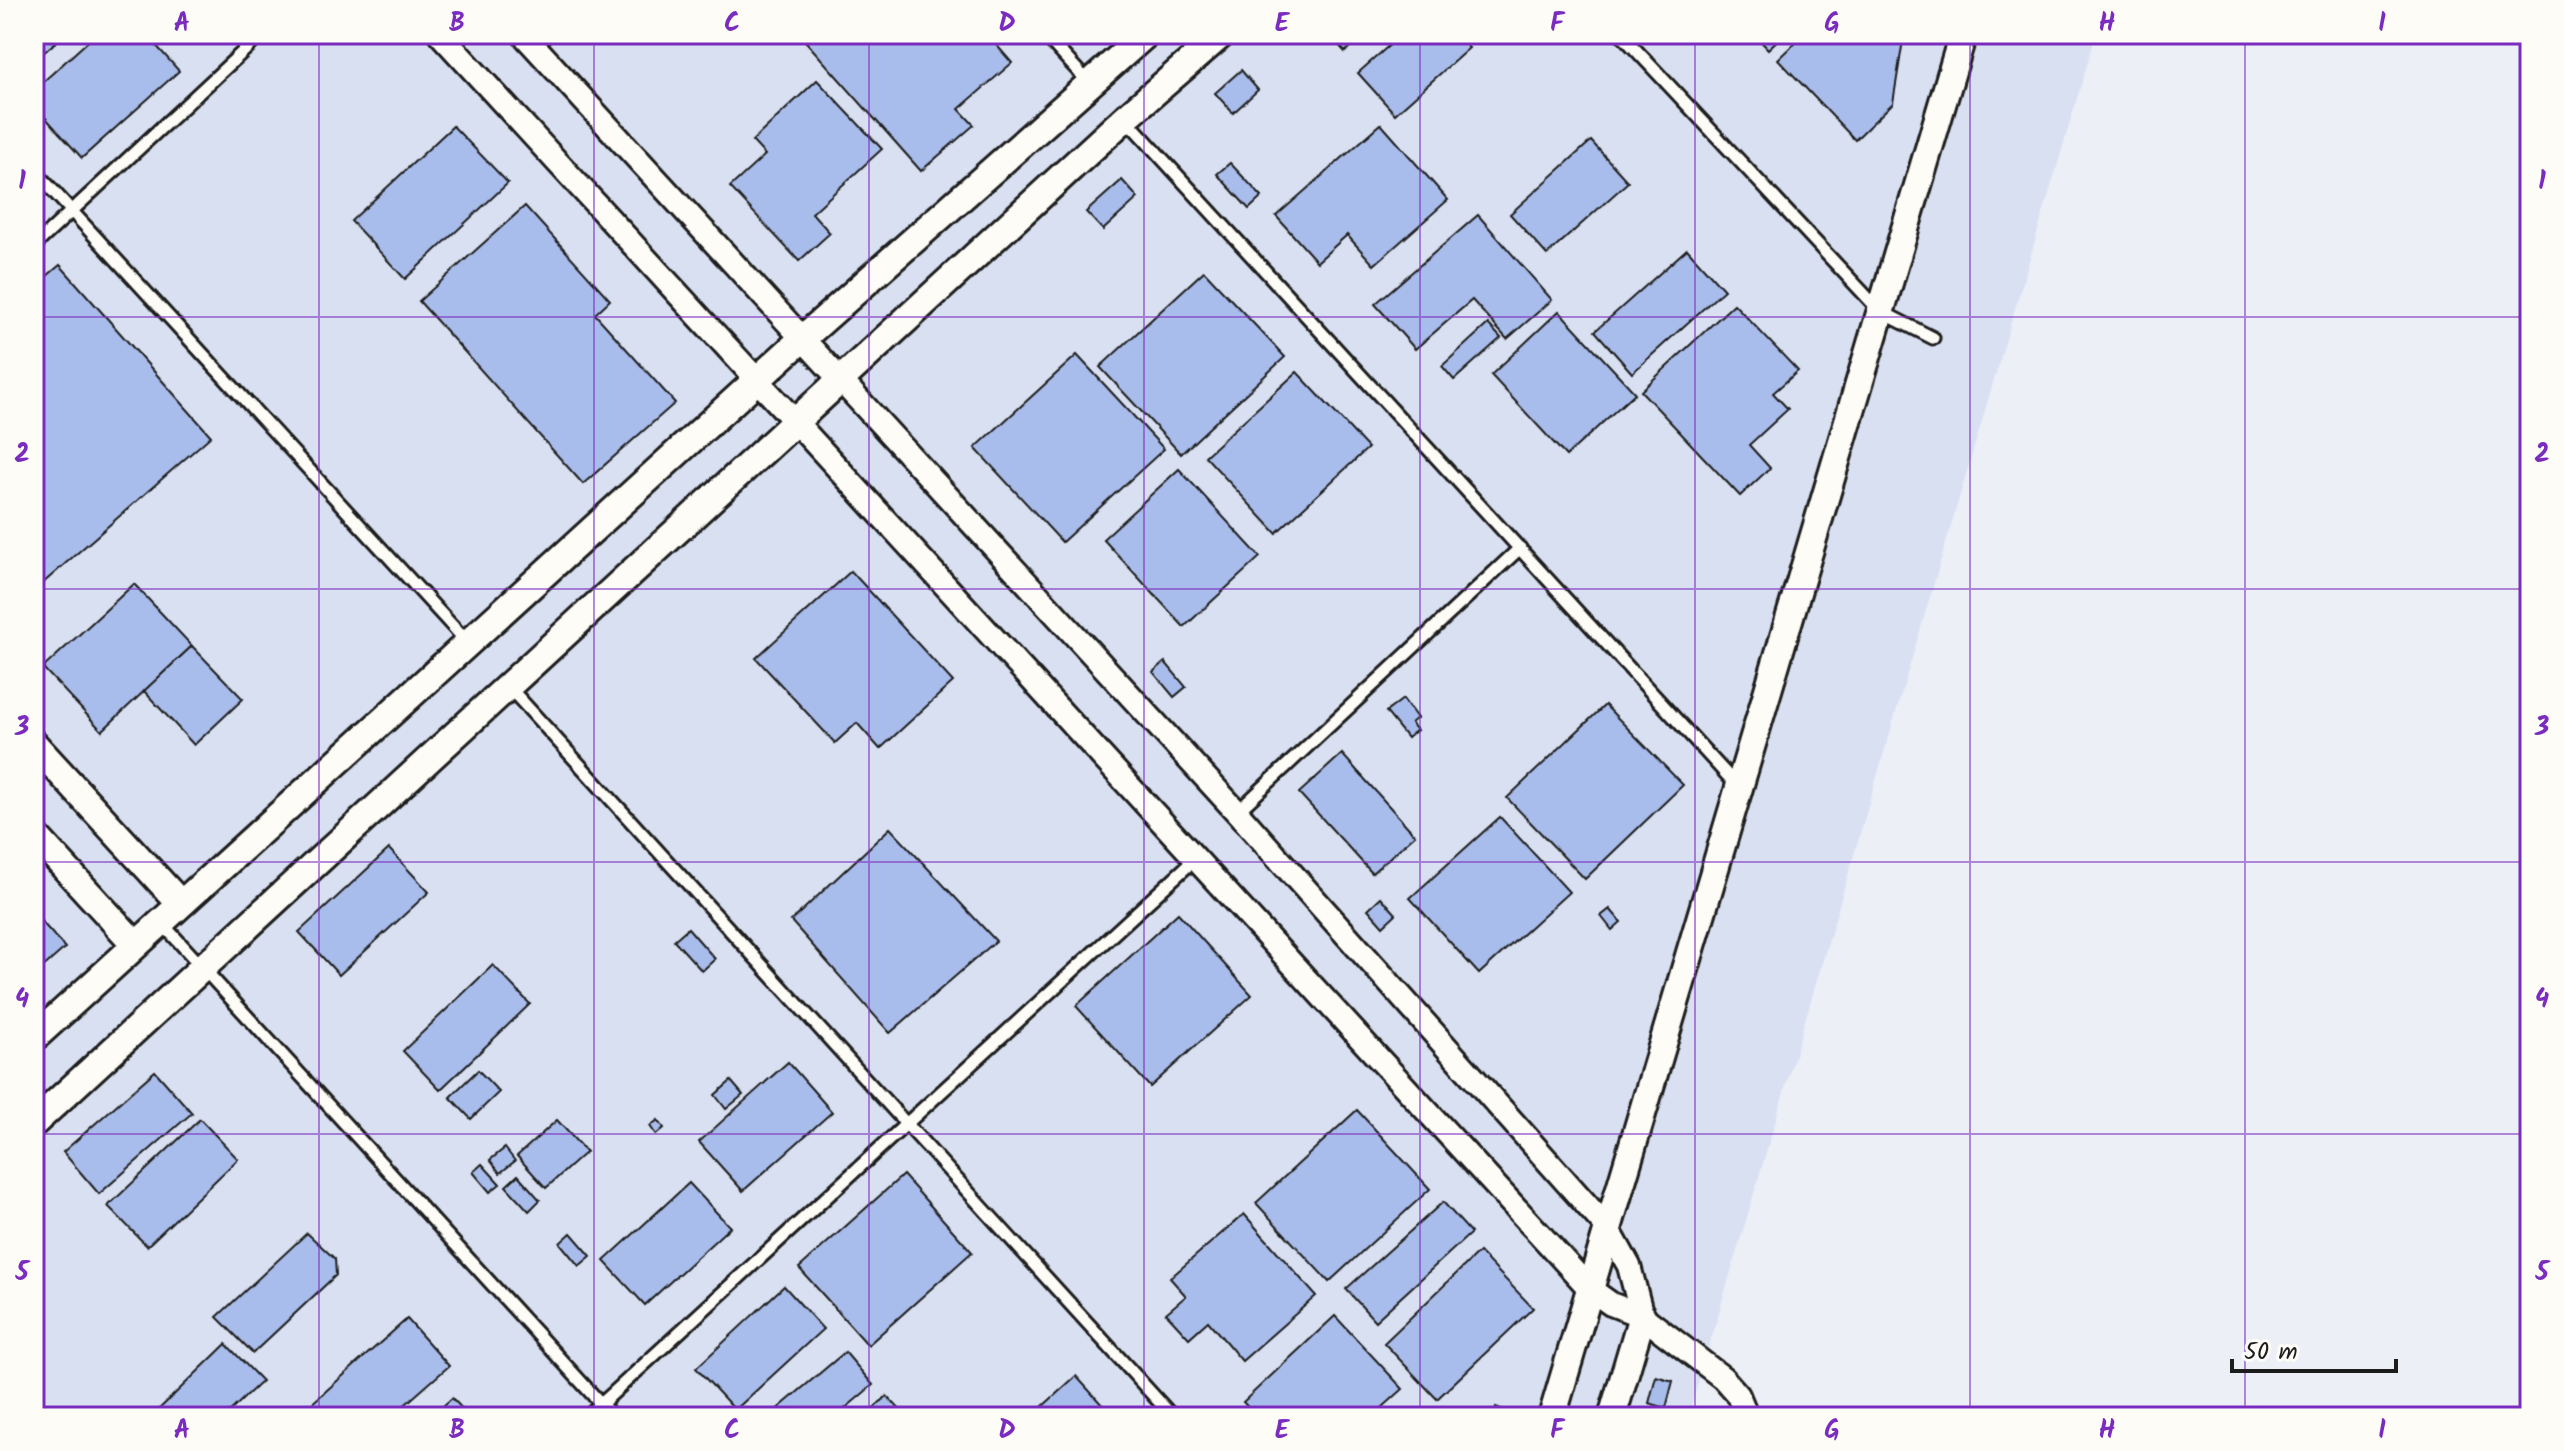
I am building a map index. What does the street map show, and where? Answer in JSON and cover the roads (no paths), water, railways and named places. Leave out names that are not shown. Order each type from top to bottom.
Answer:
[{"type":"street","points":[[440,34],[1590,1289],[1611,1304],[1642,1316],[1723,1378],[1738,1395],[1747,1417]]},
{"type":"street","points":[[523,34],[1237,812],[1609,1230],[1629,1266],[1642,1316],[1612,1417]]},
{"type":"street","points":[[34,1038],[802,339],[1146,34]]},
{"type":"street","points":[[34,1123],[1125,118],[1222,34]]},
{"type":"street","points":[[1552,1417],[1963,34]]},
{"type":"street","points":[[34,744],[180,903]]},
{"type":"street","points":[[34,834],[135,944]]},
{"type":"lane","points":[[34,246],[262,34]]},
{"type":"lane","points":[[1044,34],[1090,85]]},
{"type":"lane","points":[[1621,34],[1880,311],[1933,338]]},
{"type":"lane","points":[[1125,118],[1739,788]]},
{"type":"lane","points":[[34,170],[468,642]]},
{"type":"lane","points":[[1237,812],[1520,548]]},
{"type":"lane","points":[[508,686],[1173,1417]]},
{"type":"lane","points":[[587,1417],[1195,859]]},
{"type":"lane","points":[[160,921],[613,1417]]},
{"type":"lane","points":[[34,1411],[39,1417]]}]
